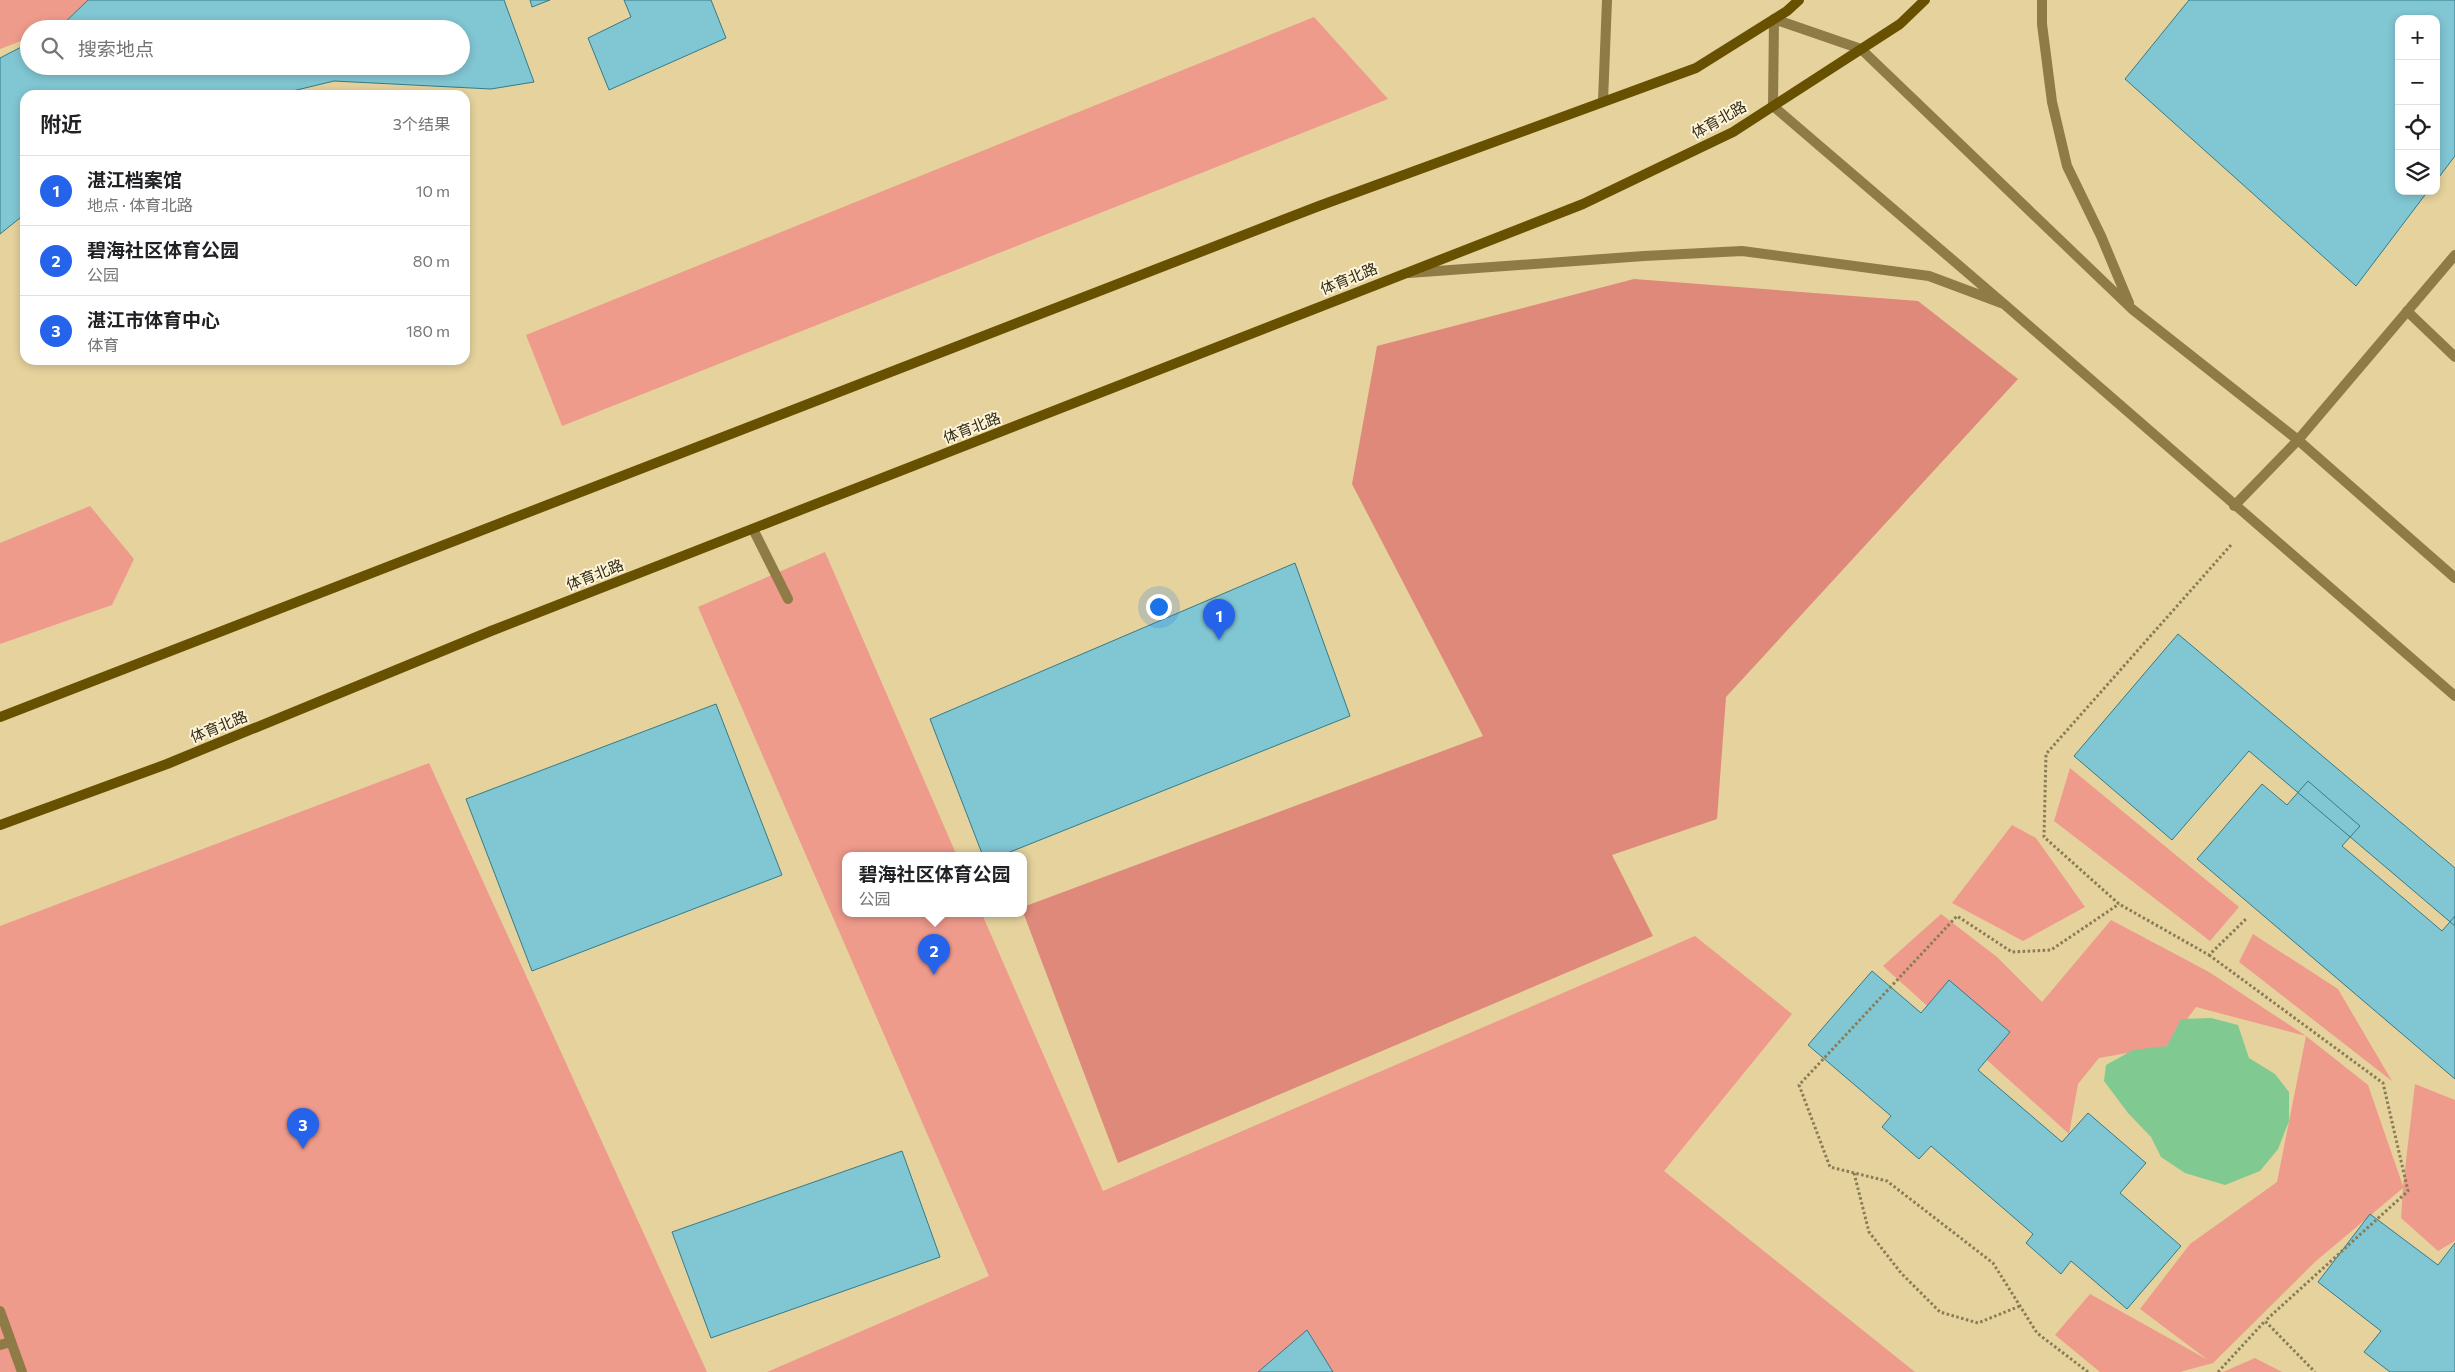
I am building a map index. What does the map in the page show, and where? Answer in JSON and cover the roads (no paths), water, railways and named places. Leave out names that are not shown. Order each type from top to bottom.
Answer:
[{"type":"main road","points":[[0,717],[1319,206],[1696,68],[1774,19],[1799,0]]},
{"type":"main road","name":"体育北路","points":[[0,825],[167,764],[491,631],[1403,273],[1584,204],[1733,132],[1900,24],[1925,0]]},
{"type":"street","points":[[1603,101],[1607,0]]},
{"type":"street","points":[[2042,0],[2042,24],[2052,102],[2067,166],[2101,236],[2132,309]]},
{"type":"street","points":[[2455,578],[2298,440],[2132,309],[1862,49],[1774,19],[1773,106],[2455,696]]},
{"type":"street","points":[[1403,273],[1644,256],[1742,252],[1929,276],[2004,304]]},
{"type":"street","points":[[2234,506],[2298,440],[2455,255]]},
{"type":"street","points":[[2407,311],[2455,357]]},
{"type":"street","points":[[753,529],[788,599]]},
{"type":"street","points":[[0,1311],[22,1372]]},
{"type":"street","points":[[0,1345],[11,1342]]},
{"type":"place","name":"湛江档案馆","points":[[1219,640]]},
{"type":"place","name":"碧海社区体育公园","points":[[934,975]]},
{"type":"place","name":"湛江市体育中心","points":[[303,1149]]}]
